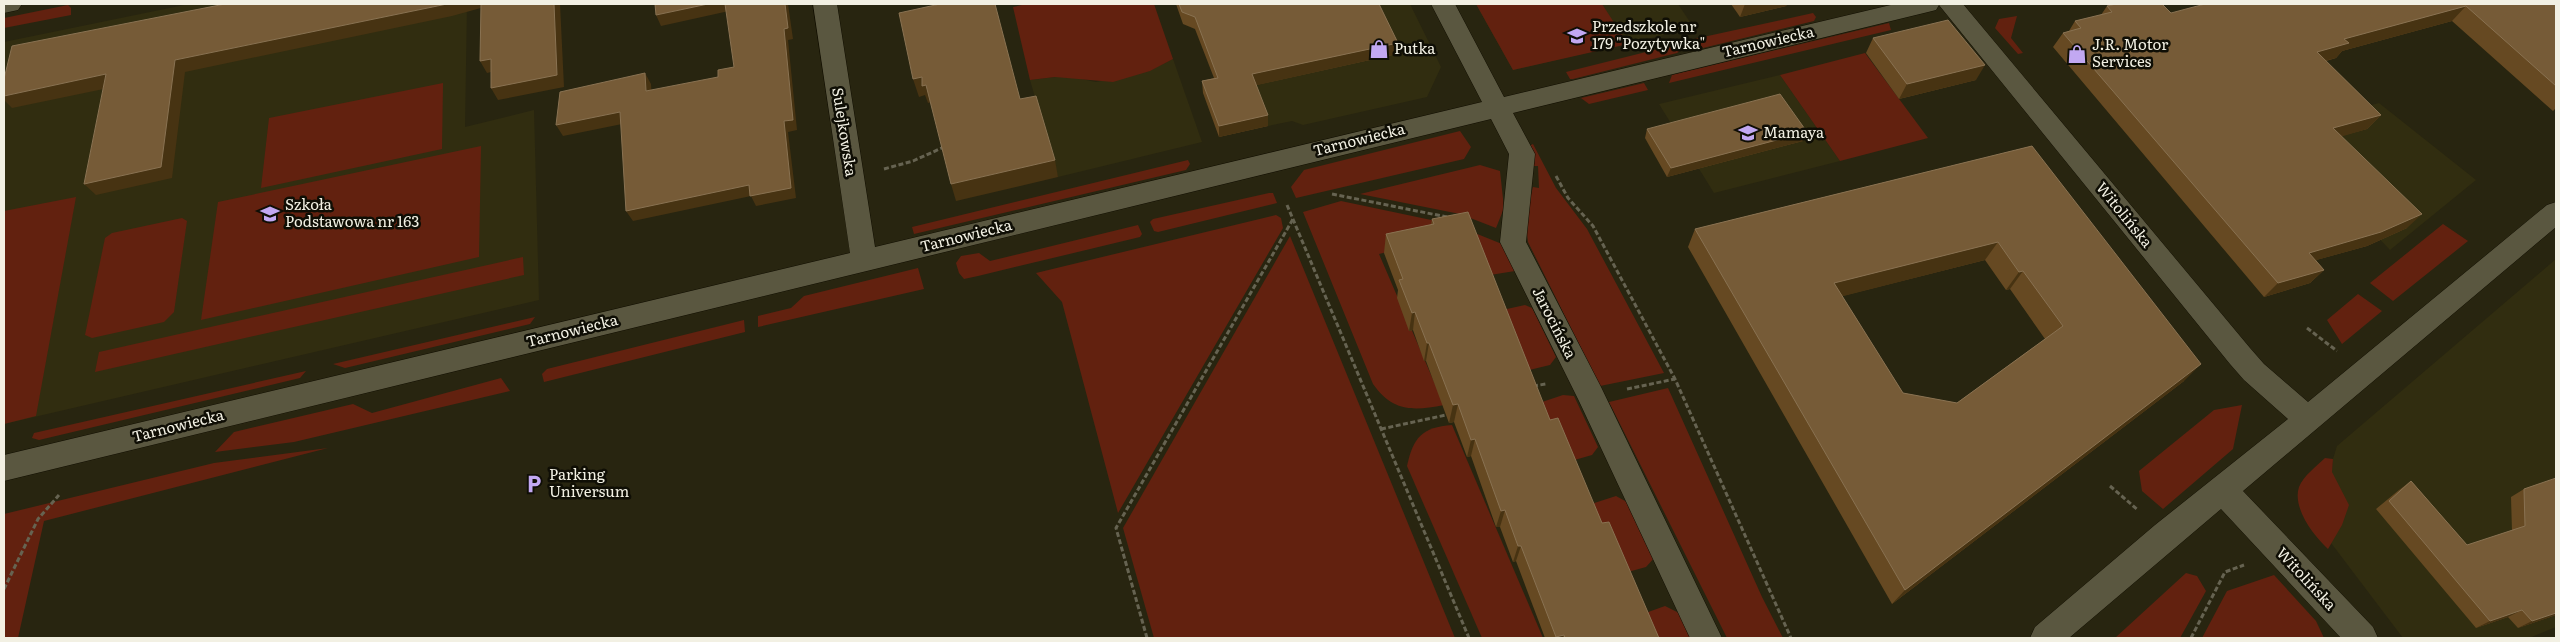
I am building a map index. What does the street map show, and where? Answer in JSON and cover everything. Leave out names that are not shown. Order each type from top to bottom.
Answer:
[{"type":"street","points":[[4,5],[10,4]]},
{"type":"street","name":"Sulejkowska","points":[[825,4],[864,261]]},
{"type":"street","name":"Jarocińska","points":[[1443,4],[1522,154],[1513,242],[1591,396],[1706,638]]},
{"type":"street","name":"Tarnowiecka","points":[[4,468],[1928,4]]},
{"type":"street","name":"Witolińska","points":[[1950,4],[2240,356],[2254,372],[2307,418]]},
{"type":"street","points":[[2046,638],[2166,534],[2223,490],[2307,418],[2366,373],[2556,212]]},
{"type":"street","name":"Witolińska","points":[[2223,490],[2362,638]]},
{"type":"path","points":[[881,170],[913,161],[944,147]]},
{"type":"path","points":[[1556,175],[1568,198],[1593,226],[1675,380],[1772,602],[1791,638]]},
{"type":"path","points":[[1332,194],[1449,217]]},
{"type":"path","points":[[1287,205],[1469,638]]},
{"type":"path","points":[[1147,638],[1116,528],[1293,219]]},
{"type":"path","points":[[2307,328],[2345,357]]},
{"type":"path","points":[[1591,396],[1675,380]]},
{"type":"path","points":[[1381,429],[1446,415]]},
{"type":"path","points":[[2110,486],[2144,516]]},
{"type":"path","points":[[4,589],[38,519],[59,495]]},
{"type":"path","points":[[2191,638],[2225,572],[2252,562]]},
{"type":"shaded area","name":"Szkoła Podstawowa nr 163","points":[[189,4],[467,4],[465,127],[534,110],[539,300],[4,424],[4,42]]},
{"type":"shaded area","points":[[1027,4],[1154,4],[1173,59],[1150,71],[1113,82],[1055,77],[1030,80],[1013,7]]},
{"type":"shaded area","points":[[1350,4],[1410,4],[1441,67],[1427,97],[1303,125],[1292,121],[1268,126],[1253,87]]},
{"type":"shaded area","name":"Przedszkole nr 179 \"Pozytywka\"","points":[[1476,4],[1678,4],[1694,28],[1513,70]]},
{"type":"shaded area","name":"Przedszkole nr 179 \"Pozytywka\"","points":[[1476,4],[1602,4],[1628,44],[1513,70]]},
{"type":"shaded area","points":[[68,5],[71,8],[71,15],[4,28],[4,18]]},
{"type":"shaded area","points":[[1813,13],[1816,17],[1814,21],[1703,48],[1694,39]]},
{"type":"shaded area","points":[[2017,16],[2011,38],[2023,53],[2018,54],[1995,28],[1999,19]]},
{"type":"shaded area","points":[[1889,23],[1891,30],[1669,83],[1672,75]]},
{"type":"shaded area","points":[[1678,44],[1681,50],[1677,53],[1573,79],[1570,79],[1566,72]]},
{"type":"shaded area","points":[[1865,53],[1928,138],[1840,161],[1780,75]]},
{"type":"shaded area","points":[[1173,59],[1202,142],[1058,177],[1030,80],[1072,77],[1096,82],[1149,71]]},
{"type":"shaded area","name":"Mamaya","points":[[1780,75],[1840,161],[1714,193],[1659,104]]},
{"type":"shaded area","points":[[443,83],[442,149],[261,188],[269,118]]},
{"type":"shaded area","points":[[1644,83],[1648,90],[1589,104],[1581,98]]},
{"type":"shaded area","points":[[2379,103],[2476,180],[2390,250],[2277,130]]},
{"type":"shaded area","points":[[1460,131],[1471,147],[1464,159],[1296,198],[1291,187],[1304,170]]},
{"type":"shaded area","points":[[1533,144],[1556,188],[1587,229],[1664,373],[1600,386],[1528,242],[1527,221],[1530,201],[1533,187],[1539,188],[1538,166],[1530,166],[1527,147]]},
{"type":"shaded area","points":[[481,146],[479,257],[201,320],[218,202]]},
{"type":"shaded area","points":[[1188,160],[1190,164],[1186,170],[914,234],[912,227]]},
{"type":"shaded area","points":[[1480,165],[1500,171],[1504,208],[1496,228],[1460,214],[1360,194]]},
{"type":"shaded area","points":[[1273,193],[1277,203],[1158,232],[1154,231],[1150,222],[1153,219]]},
{"type":"shaded area","points":[[76,197],[36,416],[4,424],[4,211]]},
{"type":"shaded area","points":[[1341,201],[1455,225],[1502,244],[1515,271],[1484,276],[1463,233],[1379,254],[1444,405],[1413,408],[1396,405],[1388,400],[1373,384],[1303,212]]},
{"type":"shaded area","points":[[1276,215],[1281,218],[1283,228],[1118,513],[1062,302],[1036,273]]},
{"type":"shaded area","points":[[182,218],[187,221],[174,312],[164,322],[92,338],[85,335],[105,238],[112,233]]},
{"type":"shaded area","points":[[2443,224],[2468,241],[2393,301],[2370,283]]},
{"type":"shaded area","points":[[1138,225],[1142,234],[1140,237],[964,279],[959,273],[956,263],[961,256],[979,253],[990,261]]},
{"type":"shaded area","points":[[1290,236],[1455,638],[1154,638],[1123,528]]},
{"type":"shaded area","points":[[523,257],[524,275],[95,372],[99,352]]},
{"type":"shaded area","points":[[2556,259],[2556,627],[2529,638],[2403,638],[2325,535],[2333,459],[2337,446]]},
{"type":"shaded area","points":[[918,268],[924,289],[758,327],[758,316],[791,308],[804,296]]},
{"type":"shaded area","points":[[2358,294],[2382,311],[2342,344],[2327,320]]},
{"type":"shaded area","points":[[1525,305],[1532,308],[1556,357],[1550,365],[1521,372],[1493,312]]},
{"type":"shaded area","points":[[535,317],[530,324],[345,368],[333,364]]},
{"type":"shaded area","points":[[744,320],[745,332],[544,382],[542,374],[547,369]]},
{"type":"shaded area","points":[[306,371],[300,378],[39,440],[32,438],[34,433]]},
{"type":"shaded area","points":[[501,378],[510,391],[294,442],[215,452],[234,432],[353,404],[372,413]]},
{"type":"shaded area","points":[[1668,388],[1762,597],[1783,638],[1727,638],[1609,402]]},
{"type":"shaded area","points":[[1563,395],[1574,396],[1598,447],[1592,455],[1564,463],[1536,404]]},
{"type":"shaded area","points":[[2242,405],[2233,449],[2163,509],[2142,491],[2139,471],[2214,410]]},
{"type":"shaded area","points":[[1452,425],[1543,638],[1482,638],[1407,466],[1412,448],[1420,436],[1433,428]]},
{"type":"shaded area","points":[[328,448],[44,521],[18,638],[4,638],[4,514],[214,463]]},
{"type":"shaded area","points":[[2325,458],[2333,459],[2332,472],[2349,505],[2342,525],[2328,549],[2311,529],[2301,512],[2298,495],[2299,487],[2304,479]]},
{"type":"shaded area","points":[[1616,496],[1627,502],[1655,557],[1646,567],[1617,575],[1585,506]]},
{"type":"shaded area","points":[[2186,573],[2197,576],[2206,591],[2180,638],[2115,638]]},
{"type":"shaded area","points":[[2274,575],[2316,621],[2324,638],[2202,638],[2227,591]]},
{"type":"shaded area","points":[[1665,606],[1681,614],[1692,638],[1647,638],[1637,616]]},
{"type":"building","points":[[225,4],[447,4],[175,60],[161,167],[84,184],[106,74],[4,96],[4,79],[12,46]]},
{"type":"building","points":[[481,4],[554,4],[557,75],[491,88],[491,59],[480,61]]},
{"type":"building","points":[[655,4],[708,4],[656,15]]},
{"type":"building","points":[[725,4],[785,4],[788,28],[784,29],[793,120],[784,121],[791,188],[750,196],[749,185],[626,211],[620,112],[556,125],[560,92],[645,73],[646,91],[718,77],[718,70],[734,67]]},
{"type":"building","points":[[940,4],[995,4],[1020,99],[1036,96],[1055,160],[951,184],[926,85],[922,86],[922,77],[913,79],[899,13]]},
{"type":"building","points":[[1179,4],[1379,4],[1398,43],[1252,74],[1268,115],[1219,126],[1202,81],[1218,78],[1195,17],[1182,12]]},
{"type":"building","points":[[2116,4],[2162,4],[2171,13],[2205,4],[2556,4],[2556,86],[2466,6],[2344,39],[2349,43],[2317,52],[2381,115],[2333,128],[2422,214],[2381,232],[2309,253],[2324,270],[2278,283],[2063,33],[2081,28],[2075,21],[2112,12],[2107,6]]},
{"type":"building","points":[[1948,20],[1985,65],[1907,84],[1873,38]]},
{"type":"building","points":[[1780,94],[1807,132],[1671,168],[1647,129]]},
{"type":"building","points":[[2032,146],[2201,364],[1905,590],[1695,229]],"holes":[[[1998,242],[2019,272],[2023,271],[2063,326],[1957,403],[1903,393],[1834,283]]]},
{"type":"building","points":[[1468,212],[1550,420],[1558,418],[1602,523],[1609,522],[1659,638],[1565,638],[1564,635],[1556,637],[1521,546],[1518,546],[1505,510],[1501,511],[1475,439],[1471,440],[1458,404],[1453,405],[1429,343],[1427,343],[1415,312],[1412,313],[1399,280],[1403,279],[1386,234],[1434,224],[1432,219]]},
{"type":"building","points":[[2556,478],[2556,613],[2532,621],[2522,610],[2490,621],[2389,501],[2411,481],[2467,545],[2525,526],[2524,489]]},
{"type":"place","name":"Przedszkole nr 179 \"Pozytywka\"","points":[[1577,36]]},
{"type":"place","name":"Putka","points":[[1379,49]]},
{"type":"place","name":"J.R. Motor Services","points":[[2077,54]]},
{"type":"place","name":"Mamaya","points":[[1748,133]]},
{"type":"place","name":"Szkoła Podstawowa nr 163","points":[[270,214]]},
{"type":"place","name":"Parking Universum","points":[[534,484]]}]
